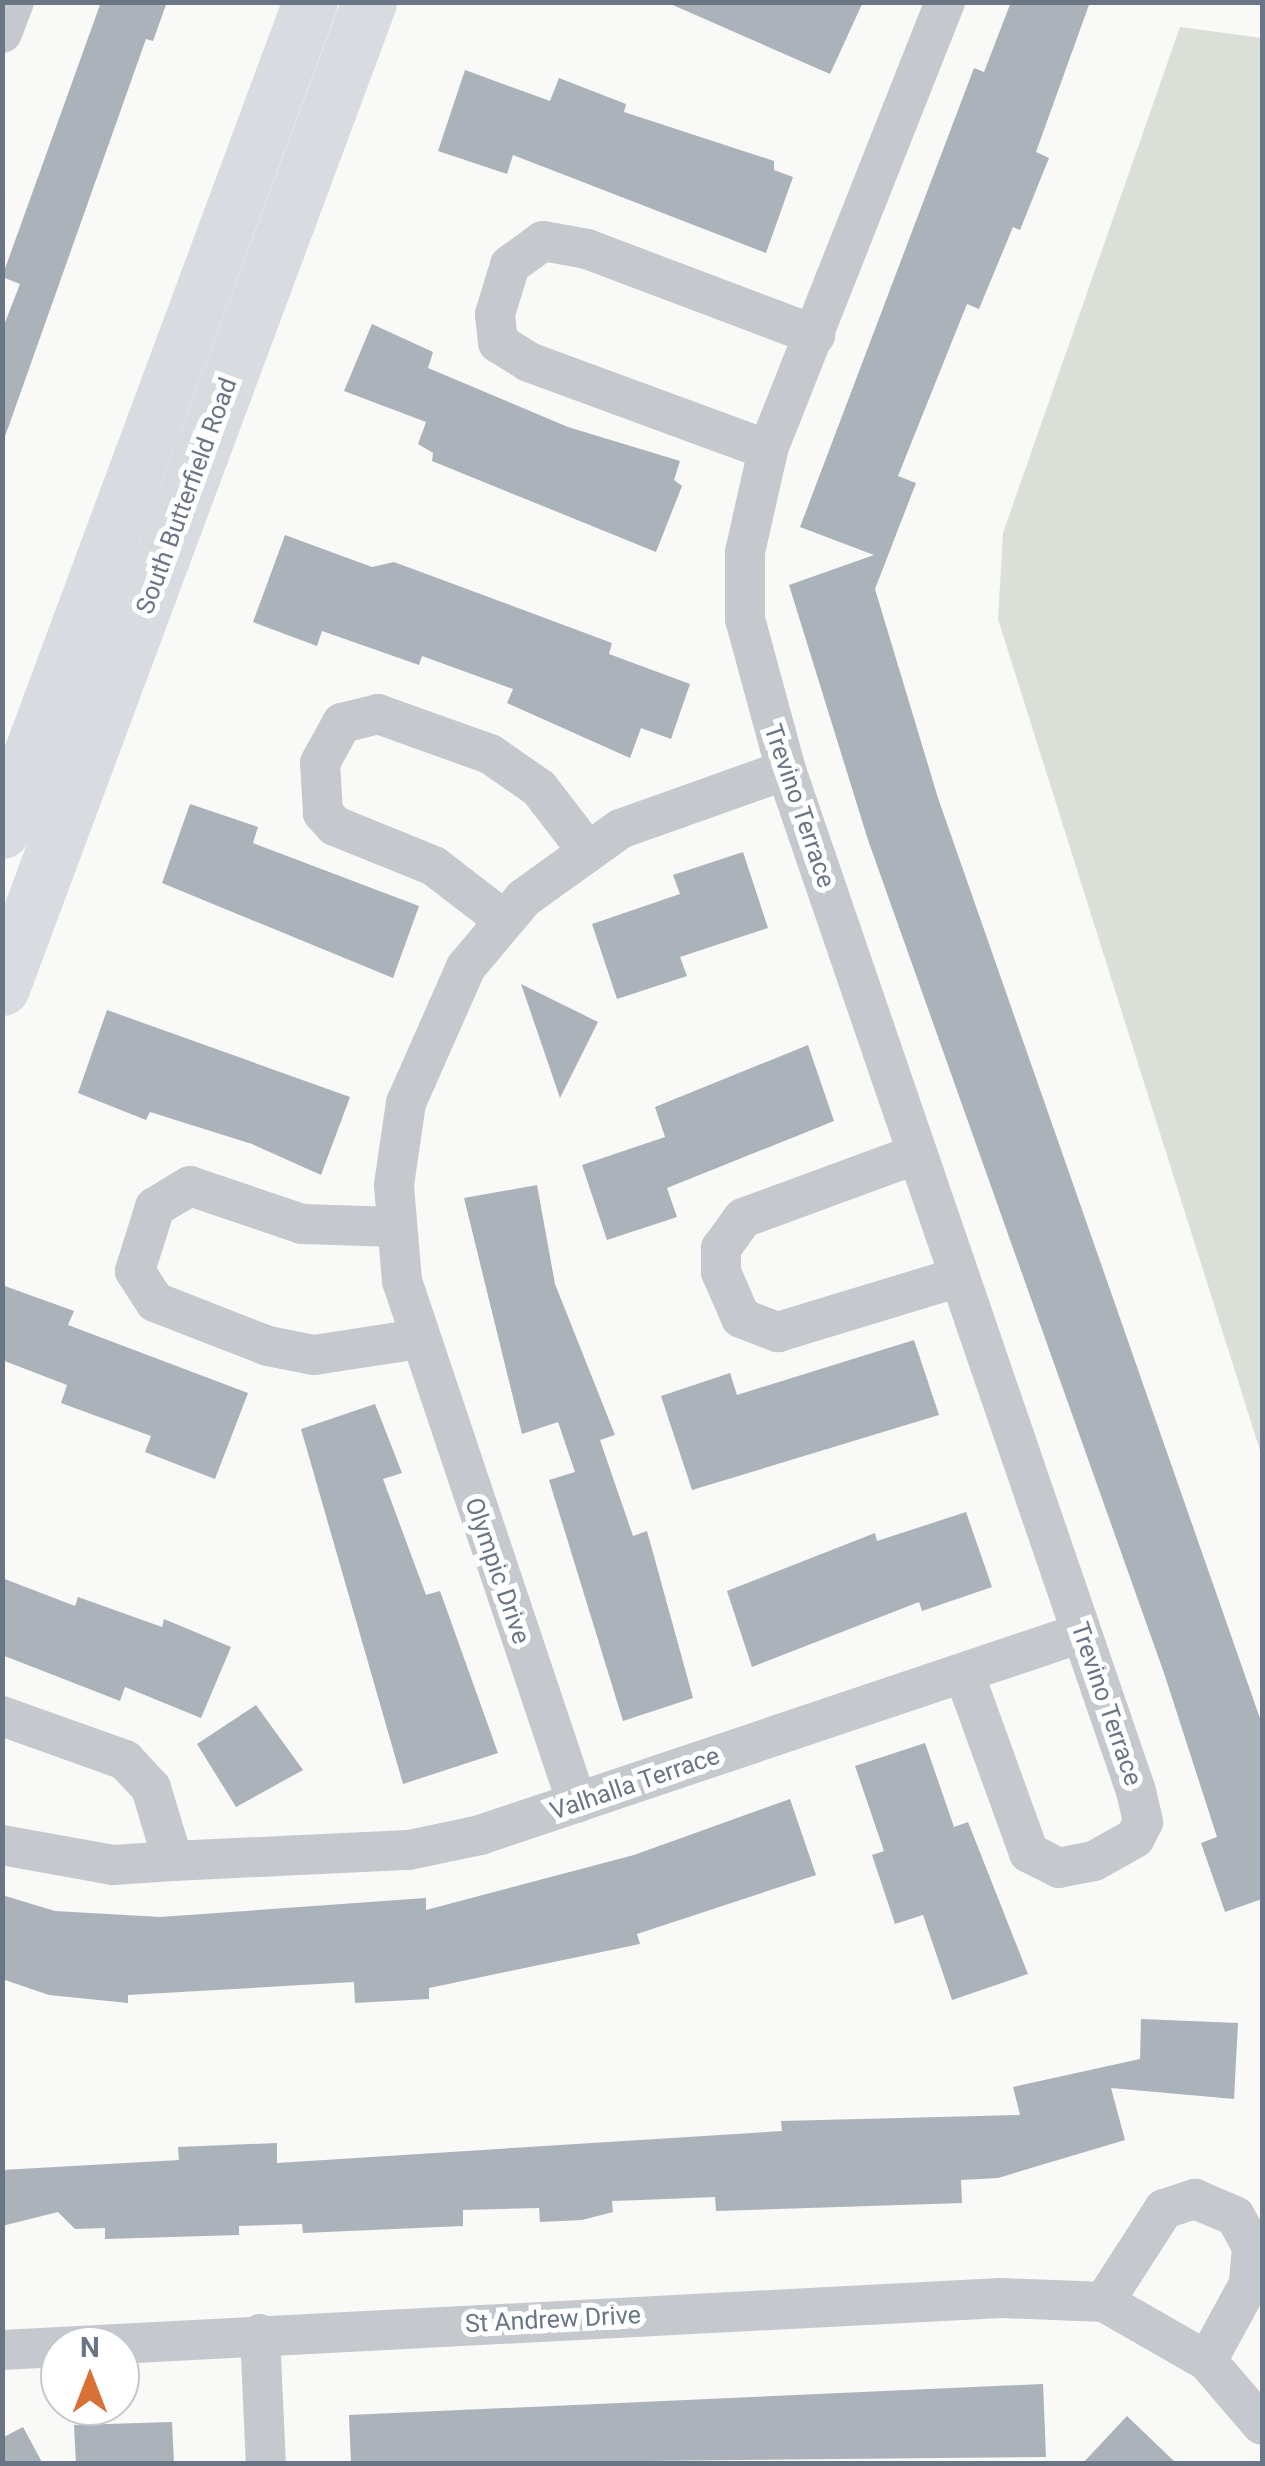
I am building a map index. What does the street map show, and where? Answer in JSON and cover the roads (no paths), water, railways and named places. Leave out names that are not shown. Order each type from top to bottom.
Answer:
[{"type":"main road","points":[[2,831],[310,2]]},
{"type":"main road","name":"South Butterfield Road","points":[[2,988],[369,2]]},
{"type":"street","points":[[2,33],[14,2]]},
{"type":"street","name":"Trevino Terrace","points":[[946,2],[768,450],[744,552],[744,619],[786,770],[1143,1822],[1123,1849],[1094,1862],[1059,1868],[1029,1853],[964,1673]]},
{"type":"street","points":[[768,450],[529,362],[498,343],[494,314],[510,265],[543,241],[586,249],[815,334]]},
{"type":"street","points":[[504,920],[434,866],[335,826],[323,813],[320,763],[342,723],[378,714],[490,754],[539,788],[586,849]]},
{"type":"street","name":"Olympic Drive","points":[[577,1803],[418,1339],[396,1228],[394,1185],[418,1066],[466,968],[504,920],[586,849],[786,770]]},
{"type":"street","points":[[917,1154],[743,1218],[720,1248],[721,1272],[741,1318],[778,1332],[959,1277]]},
{"type":"street","points":[[396,1228],[302,1224],[190,1186],[155,1207],[135,1271],[156,1302],[268,1346],[334,1354],[418,1339]]},
{"type":"street","name":"Valhalla Terrace","points":[[2,1845],[113,1865],[409,1850],[577,1803],[1081,1632]]},
{"type":"street","points":[[2,1716],[125,1760],[151,1788],[174,1862]]},
{"type":"street","points":[[1207,2361],[1248,2284],[1252,2247],[1235,2216],[1194,2198],[1164,2209],[1104,2302],[1207,2361],[1262,2426]]},
{"type":"street","name":"St Andrew Drive","points":[[2,2350],[1001,2298],[1104,2302]]},
{"type":"street","points":[[260,2334],[266,2464]]}]
